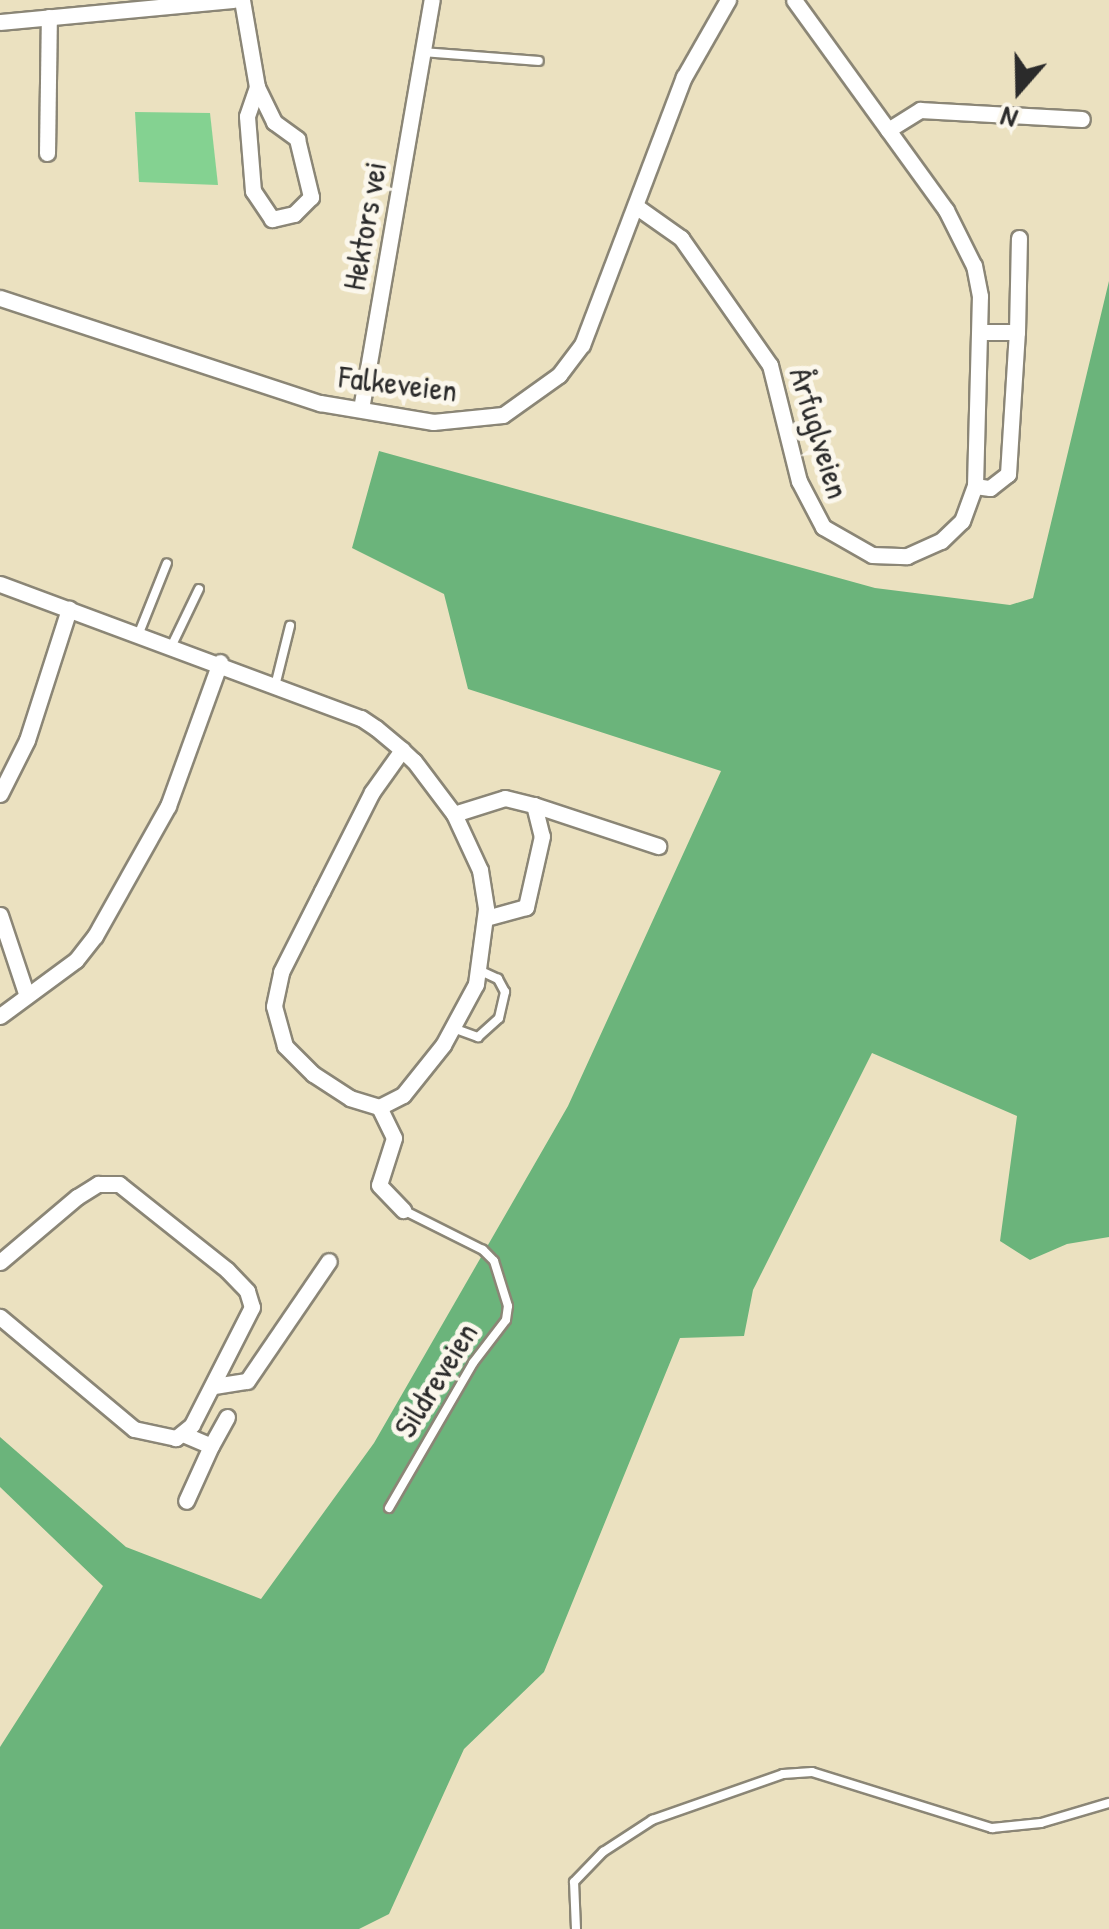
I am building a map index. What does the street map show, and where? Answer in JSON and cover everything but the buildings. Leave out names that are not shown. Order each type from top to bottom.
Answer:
[{"type":"street","points":[[0,22],[151,4],[233,0]]},
{"type":"street","points":[[242,0],[257,87],[274,122],[297,139],[311,197],[294,214],[272,219],[253,191],[247,116],[257,87]]},
{"type":"street","name":"Hektors vei","points":[[361,409],[432,0]]},
{"type":"street","name":"Falkeveien","points":[[0,298],[268,387],[361,409],[450,422],[503,415],[528,402],[582,345],[684,77],[728,0]]},
{"type":"street","name":"Årfuglveien","points":[[637,207],[680,238],[756,341],[784,406],[809,509],[839,541],[872,555],[921,552],[962,521],[975,486],[980,332],[970,253],[794,0]]},
{"type":"street","points":[[47,153],[49,17]]},
{"type":"street","points":[[888,130],[920,110],[1082,119]]},
{"type":"street","name":"Årfuglveien","points":[[975,486],[990,488],[1008,474],[1019,238]]},
{"type":"street","points":[[980,332],[1017,332]]},
{"type":"street","points":[[0,584],[276,682],[360,718],[402,750],[454,814],[480,870],[486,918],[479,970],[453,1028],[403,1095],[379,1107],[350,1098],[314,1074],[285,1046],[274,1006],[281,972],[372,792],[402,750]]},
{"type":"street","points":[[0,794],[27,740],[69,609]]},
{"type":"street","points":[[0,1016],[76,960],[140,860],[168,806],[220,662]]},
{"type":"street","points":[[454,814],[505,798],[658,846]]},
{"type":"street","points":[[486,918],[526,907],[542,836],[534,805]]},
{"type":"street","points":[[0,914],[27,996]]},
{"type":"street","name":"Sildreveien","points":[[379,1107],[394,1138],[379,1185],[403,1210]]},
{"type":"street","points":[[0,1262],[76,1196],[108,1182],[128,1187],[227,1270],[252,1300],[249,1319],[184,1434]]},
{"type":"street","points":[[214,1386],[247,1381],[329,1261]]},
{"type":"street","points":[[0,1317],[134,1429],[155,1438],[184,1434],[211,1446]]},
{"type":"street","points":[[186,1500],[227,1417]]},
{"type":"lane","points":[[422,52],[539,61]]},
{"type":"lane","points":[[140,633],[167,563]]},
{"type":"lane","points":[[172,645],[199,589]]},
{"type":"lane","points":[[276,682],[290,626]]},
{"type":"lane","points":[[453,1028],[478,1037],[499,1018],[505,992],[498,980],[479,970]]},
{"type":"lane","name":"Sildreveien","points":[[389,1508],[473,1363],[506,1320],[508,1306],[494,1261],[483,1250],[403,1210]]},
{"type":"lane","points":[[576,1929],[574,1882],[603,1852],[652,1820],[783,1774],[812,1772],[992,1828],[1041,1823],[1109,1803]]},
{"type":"green space","points":[[135,112],[210,113],[218,185],[139,182]]},
{"type":"green space","points":[[1109,281],[1109,1237],[1067,1244],[1030,1260],[1000,1241],[1017,1116],[872,1053],[753,1290],[744,1336],[680,1338],[544,1672],[464,1749],[389,1914],[359,1929],[0,1929],[0,1747],[103,1586],[0,1487],[0,1437],[126,1547],[261,1599],[374,1443],[568,1106],[721,771],[468,689],[444,594],[352,548],[379,451],[875,588],[1010,605],[1033,598]]}]
